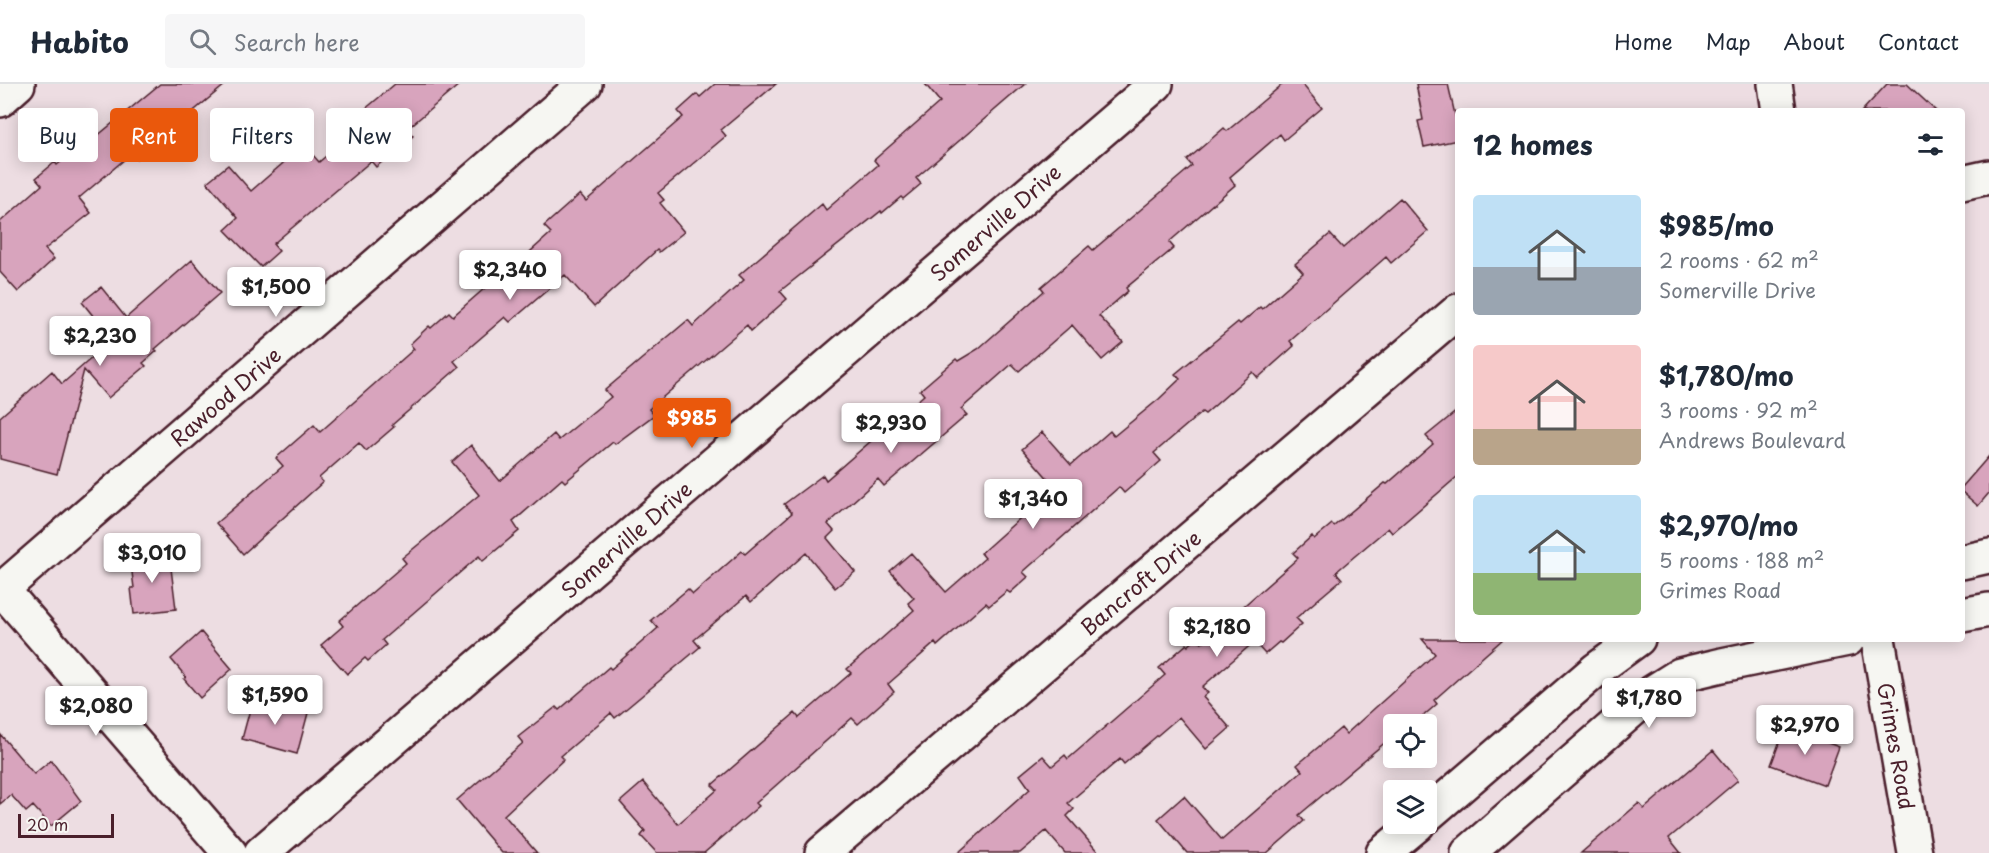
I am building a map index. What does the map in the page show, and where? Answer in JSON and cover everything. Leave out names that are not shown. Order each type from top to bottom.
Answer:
[{"type":"street","points":[[0,100],[18,84]]},
{"type":"street","name":"Rawood Drive","points":[[1,589],[585,84]]},
{"type":"street","name":"Somerville Drive","points":[[261,853],[1156,84]]},
{"type":"street","points":[[1775,84],[1779,108]]},
{"type":"street","points":[[1965,182],[1989,177]]},
{"type":"street","name":"Bancroft Drive","points":[[822,853],[1455,313]]},
{"type":"street","points":[[1965,561],[1989,556]]},
{"type":"street","points":[[1,589],[230,853]]},
{"type":"street","points":[[1965,614],[1989,610]]},
{"type":"street","points":[[1437,807],[1597,669],[1634,642]]},
{"type":"street","points":[[1468,853],[1653,692],[1680,675],[1722,664],[1833,642]]},
{"type":"street","name":"Grimes Road","points":[[1879,642],[1915,853]]},
{"type":"street","points":[[1383,853],[1406,834]]},
{"type":"building","points":[[160,84],[226,84],[197,108],[131,108]]},
{"type":"building","points":[[395,84],[460,84],[412,125],[412,108],[366,108]]},
{"type":"building","points":[[715,84],[776,84],[721,130],[726,136],[658,193],[664,200],[660,203],[684,232],[659,252],[657,250],[594,307],[565,275],[510,322],[505,317],[454,361],[459,367],[392,425],[394,427],[366,451],[359,443],[319,478],[323,482],[243,554],[216,523],[283,466],[276,458],[314,425],[320,432],[414,349],[410,344],[429,326],[431,328],[449,312],[453,316],[501,274],[503,276],[551,233],[544,226],[580,194],[586,201],[683,117],[678,111],[697,94],[700,97]]},
{"type":"building","points":[[925,84],[1025,84],[916,178],[921,184],[903,199],[901,197],[882,213],[881,211],[780,291],[787,299],[751,331],[747,325],[649,409],[654,415],[615,444],[613,442],[565,482],[562,479],[513,522],[519,531],[483,561],[479,556],[382,640],[386,645],[368,661],[365,658],[347,674],[321,645],[343,626],[339,621],[406,563],[402,558],[479,495],[452,462],[471,445],[500,481],[554,434],[559,440],[611,397],[605,390],[688,320],[693,326],[744,280],[739,275],[822,204],[826,210],[878,165],[874,160],[940,102]]},
{"type":"building","points":[[1283,84],[1302,84],[1322,108],[1284,140],[1280,134],[1230,177],[1235,185],[1169,242],[1174,248],[1126,288],[1128,291],[1099,316],[1123,342],[1102,360],[1072,325],[1019,371],[1012,364],[961,409],[967,415],[884,486],[878,479],[828,524],[834,531],[827,538],[855,572],[835,588],[806,553],[751,602],[746,596],[694,640],[700,647],[615,718],[611,713],[561,756],[564,759],[504,815],[537,853],[502,853],[457,800],[523,743],[518,737],[556,707],[559,710],[609,667],[611,669],[658,628],[651,620],[688,589],[693,594],[742,551],[745,554],[792,513],[784,504],[823,475],[826,480],[924,395],[920,390],[956,359],[958,361],[978,349],[1044,291],[1041,287],[1089,246],[1093,250],[1192,166],[1187,160],[1224,128],[1227,131]]},
{"type":"building","points":[[1416,84],[1448,84],[1455,115],[1455,141],[1424,147],[1418,121],[1423,120]]},
{"type":"building","points":[[1887,84],[1907,84],[1933,108],[1865,108]]},
{"type":"building","points":[[110,125],[110,162],[122,162],[79,198],[91,213],[45,249],[54,259],[18,292],[0,272],[0,222],[42,185],[36,178],[55,162],[57,165],[61,162],[98,162],[98,135]]},
{"type":"building","points":[[314,156],[319,162],[326,156],[326,162],[370,162],[273,244],[279,251],[261,267],[225,230],[238,218],[207,182],[228,165],[251,191],[284,162],[314,162]]},
{"type":"building","points":[[372,162],[382,162],[376,167]]},
{"type":"building","points":[[1400,198],[1428,231],[1391,263],[1386,257],[1290,341],[1294,346],[1258,378],[1253,372],[1205,414],[1202,412],[1154,453],[1161,461],[1124,493],[1119,487],[1023,572],[1028,577],[1010,593],[1007,591],[989,606],[986,603],[937,646],[935,643],[888,684],[894,692],[858,724],[852,718],[756,803],[759,806],[704,853],[657,853],[641,836],[645,831],[620,802],[643,782],[678,824],[717,790],[712,785],[795,713],[799,718],[851,673],[847,669],[914,610],[908,603],[914,598],[890,571],[911,553],[946,592],[985,558],[981,553],[1046,495],[1041,488],[1050,481],[1022,449],[1042,432],[1071,465],[1110,431],[1114,436],[1159,399],[1180,379],[1175,374],[1238,322],[1240,324],[1260,307],[1262,309],[1303,273],[1295,264],[1330,234],[1343,248]]},
{"type":"building","points":[[192,260],[220,293],[155,349],[157,351],[143,363],[146,366],[108,398],[84,370],[57,474],[0,459],[0,417],[52,371],[62,384],[103,348],[92,336],[102,327],[82,302],[101,287],[126,318]]},
{"type":"building","points":[[1455,412],[1455,479],[1392,533],[1388,528],[1336,572],[1342,579],[1296,618],[1302,624],[1281,643],[1279,642],[1265,654],[1254,642],[1202,687],[1208,693],[1203,697],[1230,728],[1206,749],[1179,717],[1124,764],[1120,759],[1068,803],[1074,809],[1067,816],[1099,853],[1065,853],[1046,831],[1020,853],[958,853],[1030,789],[1020,775],[1043,756],[1052,766],[1065,755],[1068,759],[1165,675],[1159,668],[1197,638],[1202,643],[1298,558],[1293,553],[1312,536],[1314,539],[1332,524],[1334,526],[1433,444],[1426,436]]},
{"type":"building","points":[[1989,456],[1989,493],[1978,506],[1965,495],[1965,484]]},
{"type":"building","points":[[169,552],[176,609],[134,614],[131,588],[134,588],[130,557]]},
{"type":"building","points":[[201,632],[232,669],[200,698],[171,659]]},
{"type":"building","points":[[1422,639],[1500,642],[1434,700],[1437,704],[1426,714],[1383,714],[1383,744],[1299,815],[1304,821],[1267,853],[1187,853],[1158,819],[1184,796],[1222,840],[1302,771],[1297,765],[1341,728],[1346,734],[1435,654]]},
{"type":"building","points":[[253,698],[308,713],[297,754],[242,739]]},
{"type":"building","points":[[1785,727],[1839,747],[1825,785],[1771,765]]},
{"type":"building","points":[[0,734],[34,774],[51,760],[81,801],[51,826],[33,806],[26,812],[11,795],[0,804]]},
{"type":"building","points":[[1713,750],[1738,780],[1669,838],[1681,853],[1581,853],[1639,803],[1644,809]]}]
